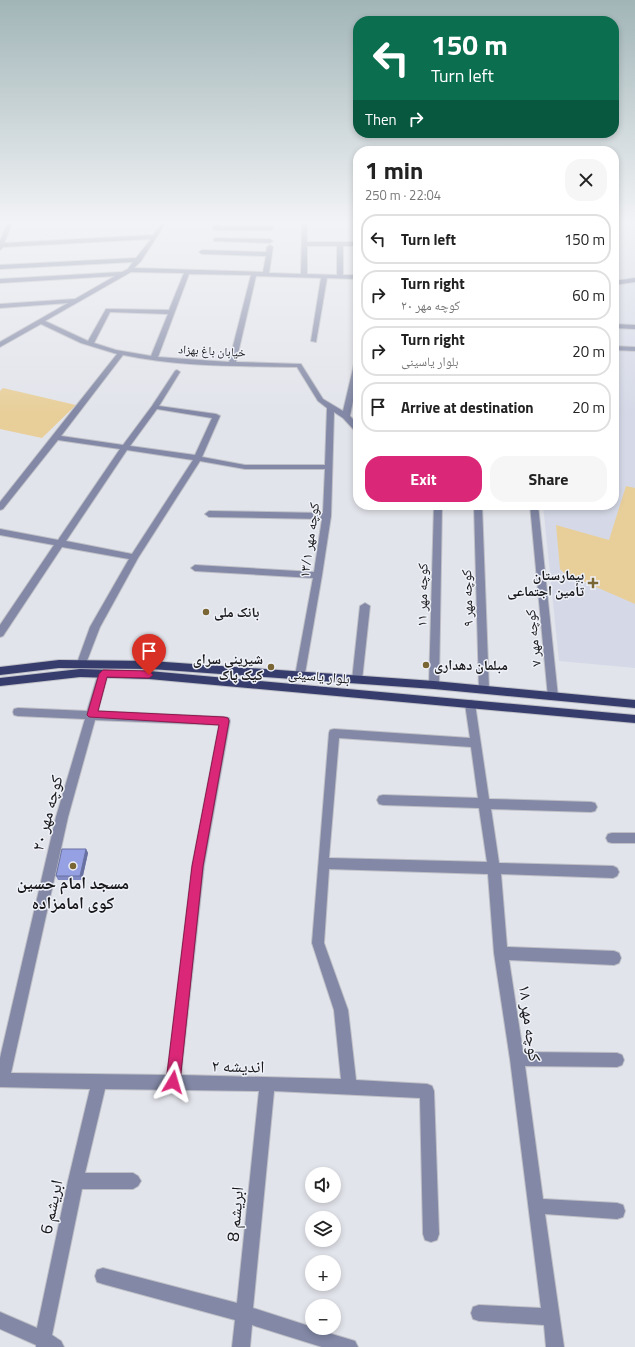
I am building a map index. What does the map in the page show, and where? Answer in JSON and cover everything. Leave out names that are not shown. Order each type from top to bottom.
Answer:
[{"type":"main road","name":"بلوار یاسینی","points":[[0,671],[32,666],[82,663],[151,665],[434,685],[635,704]]},
{"type":"main road","name":"بلوار یاسینی","points":[[0,682],[72,674],[149,675],[635,719]]},
{"type":"street","points":[[0,345],[102,287]]},
{"type":"street","points":[[154,358],[181,287]]},
{"type":"street","points":[[232,364],[251,287]]},
{"type":"street","points":[[314,341],[322,287]]},
{"type":"street","points":[[0,306],[78,301]]},
{"type":"street","points":[[90,344],[108,310],[172,312]]},
{"type":"street","name":"خیابان باغ بهزاد","points":[[40,321],[60,332],[90,344],[121,353],[194,363],[299,365],[320,400],[346,416],[353,424]]},
{"type":"street","points":[[619,326],[635,327]]},
{"type":"street","points":[[619,348],[635,348]]},
{"type":"street","points":[[0,507],[56,438],[121,353]]},
{"type":"street","points":[[0,633],[124,448],[155,407],[177,372]]},
{"type":"street","points":[[346,416],[353,392]]},
{"type":"street","points":[[82,663],[95,627],[134,557],[198,458],[216,416],[155,407]]},
{"type":"street","name":"کوچه مهر ۱۳/۱","points":[[300,676],[327,516],[330,468],[331,407]]},
{"type":"street","points":[[56,438],[198,458],[245,467],[330,468]]},
{"type":"street","name":"کوچه مهر ۱۱","points":[[434,685],[438,510]]},
{"type":"street","name":"کوچه مهر ۹","points":[[478,510],[484,690]]},
{"type":"street","name":"کوچه مهر ۷","points":[[534,510],[553,697]]},
{"type":"street","points":[[209,514],[327,516]]},
{"type":"street","points":[[0,532],[134,557]]},
{"type":"street","points":[[195,568],[318,575]]},
{"type":"street","points":[[357,680],[365,606]]},
{"type":"street","name":"کوچه مهر ۲۰","points":[[1,1080],[62,817],[103,674]]},
{"type":"street","name":"کوچه مهر ۱۸","points":[[470,704],[494,868],[501,953],[517,1059],[555,1347]]},
{"type":"street","points":[[18,712],[224,721],[198,866],[173,1082]]},
{"type":"street","points":[[349,1085],[341,1010],[318,943],[334,733],[475,743]]},
{"type":"street","points":[[383,800],[591,807]]},
{"type":"street","points":[[612,838],[635,838]]},
{"type":"street","points":[[323,863],[613,872]]},
{"type":"street","points":[[501,953],[614,958]]},
{"type":"street","points":[[517,1059],[618,1060]]},
{"type":"street","name":"اندیشه ۲","points":[[1,1080],[99,1083],[173,1082],[349,1085],[426,1091],[431,1234]]},
{"type":"street","name":"ابریشم 6","points":[[48,1344],[76,1181],[99,1083]]},
{"type":"street","name":"ابریشم 8","points":[[241,1347],[267,1084]]},
{"type":"street","points":[[76,1181],[133,1181]]},
{"type":"street","points":[[537,1206],[617,1211]]},
{"type":"street","points":[[103,1276],[245,1314],[349,1347]]},
{"type":"street","points":[[479,1313],[552,1317]]},
{"type":"street","points":[[0,1320],[48,1344]]},
{"type":"shaded area","name":"بیمارستان تأمین اجتماعی","points":[[619,287],[635,287],[635,668],[559,661],[544,510],[619,510]]},
{"type":"shaded area","points":[[3,388],[76,405],[42,438],[0,429],[0,391]]},
{"type":"shaded area","points":[[626,486],[635,488],[635,604],[564,573],[560,569],[556,525],[609,540]]},
{"type":"building","name":"مسجد امام حسین کوی امامزاده","points":[[62,849],[86,849],[80,876],[56,876]]},
{"type":"place","name":"بیمارستان تأمین اجتماعی","points":[[593,583]]},
{"type":"place","name":"بانک ملی","points":[[206,612]]},
{"type":"place","name":"مبلمان دهداری","points":[[426,665]]},
{"type":"place","name":"شیرینی سرای کیک پاک","points":[[271,667]]},
{"type":"place","name":"مسجد امام حسین کوی امامزاده","points":[[73,866]]},
{"type":"route","points":[[149,675],[103,674],[92,715],[224,721],[198,866],[173,1082]]}]
